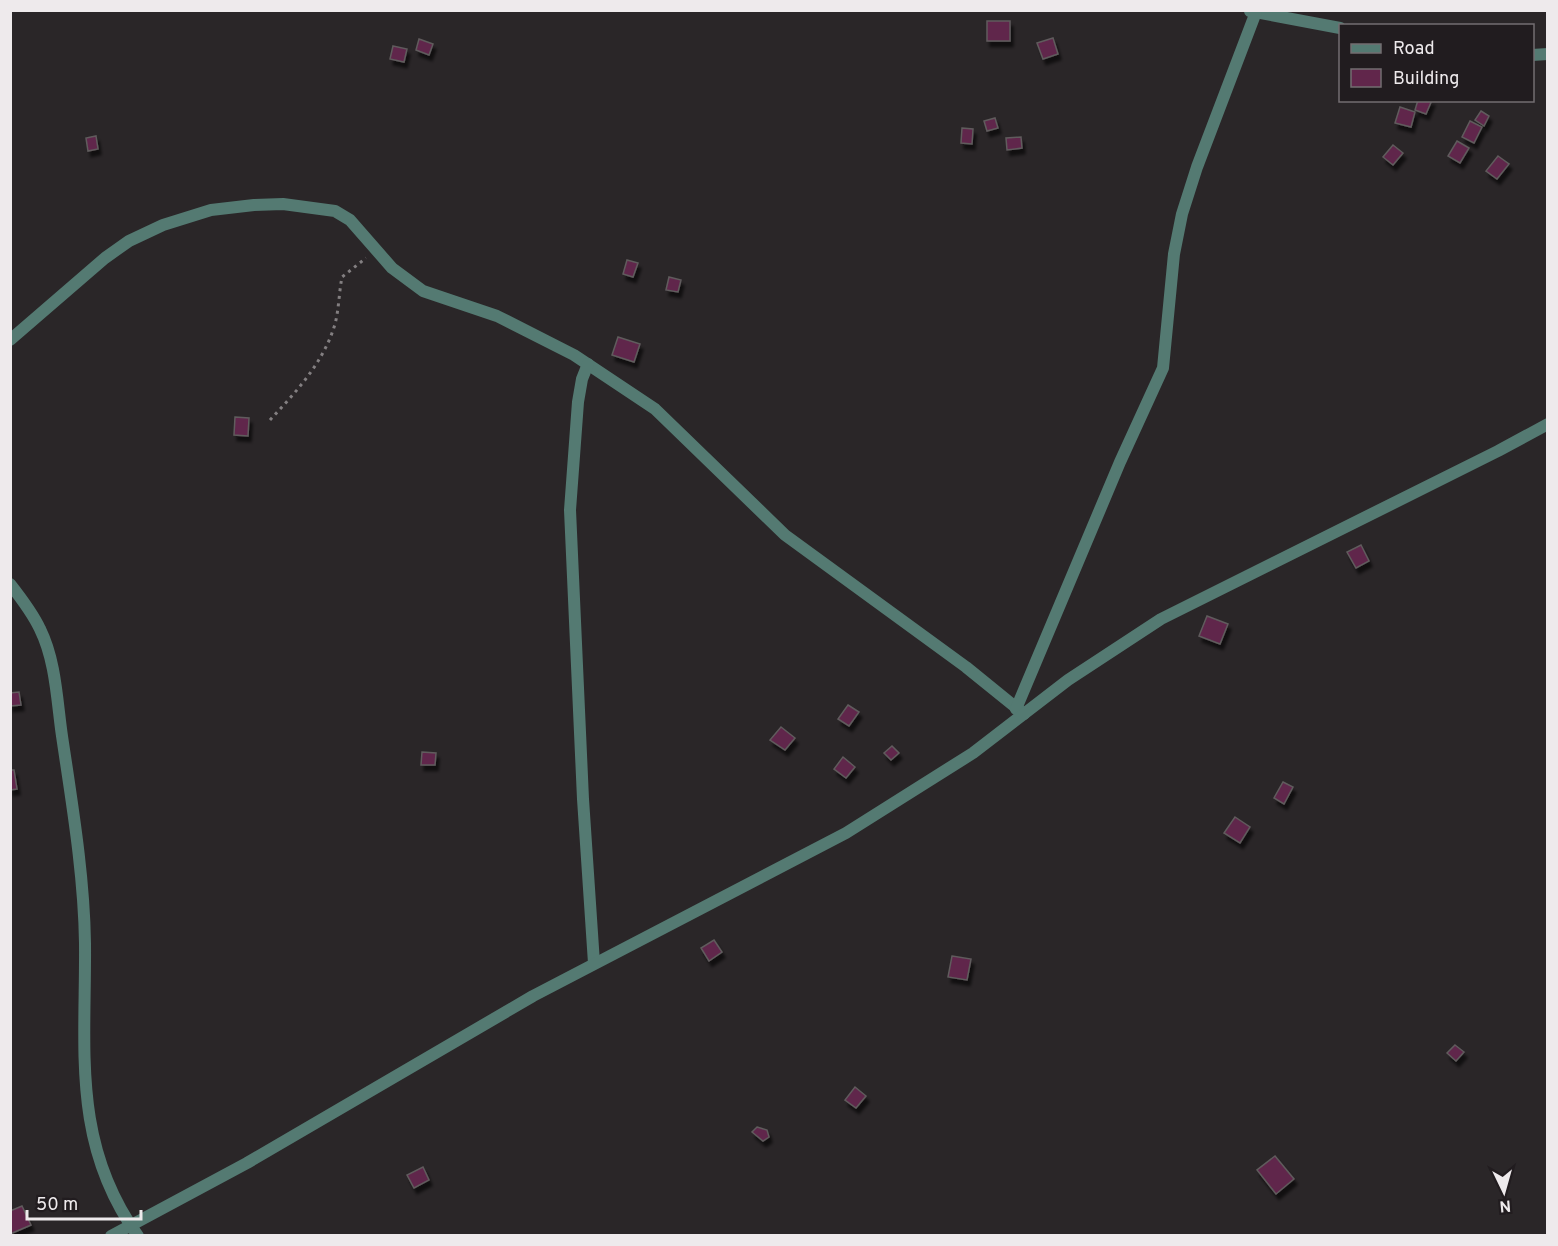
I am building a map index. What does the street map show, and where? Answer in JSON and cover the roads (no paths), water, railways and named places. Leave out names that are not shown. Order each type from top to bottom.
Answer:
[{"type":"street","points":[[1020,711],[1120,462],[1164,368],[1174,254],[1182,214],[1253,11],[1339,28]]},
{"type":"street","points":[[10,340],[105,258],[129,241],[163,225],[211,210],[283,204],[318,206],[335,211],[350,220],[392,268],[423,291],[497,316],[588,364],[655,409],[785,535],[810,556],[966,667],[1020,711]]},
{"type":"street","points":[[588,364],[582,379],[578,402],[570,510],[583,799],[594,963]]},
{"type":"street","points":[[111,1236],[248,1163],[476,1027],[594,963],[846,833],[940,775],[1020,711],[1161,619],[1548,424]]},
{"type":"street","points":[[10,584],[41,630],[55,685],[82,892],[85,940],[82,1053],[85,1099],[104,1172],[114,1197],[138,1236]]}]
